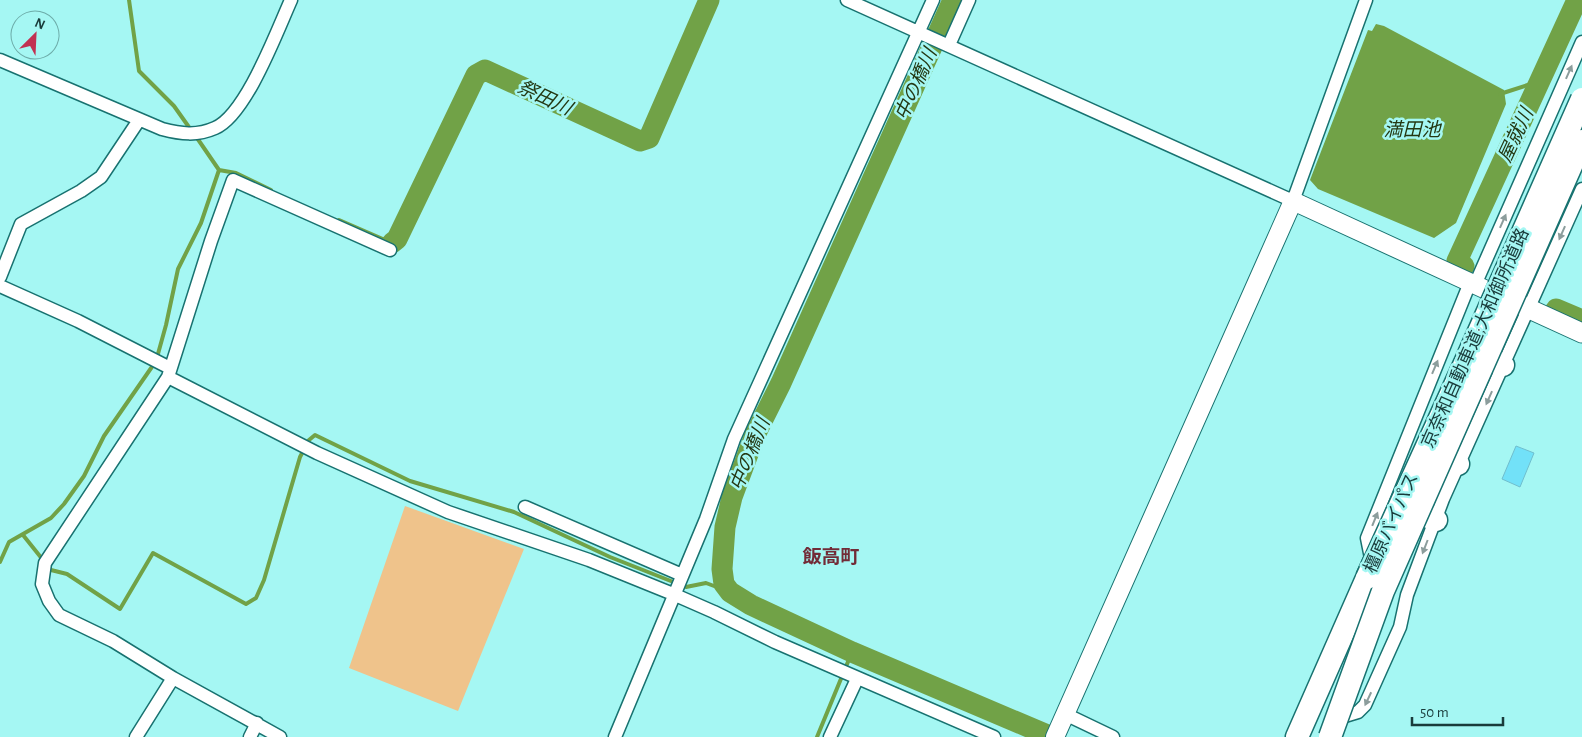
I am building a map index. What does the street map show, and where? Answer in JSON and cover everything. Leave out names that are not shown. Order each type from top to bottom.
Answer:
[{"type":"highway","name":"橿原バイパス","points":[[1297,737],[1374,578],[1493,293],[1582,90]]},
{"type":"highway","name":"京奈和自動車道;大和御所道路","points":[[1374,578],[1466,361],[1582,98]]},
{"type":"highway","name":"京奈和自動車道;大和御所道路","points":[[1374,578],[1582,141]]},
{"type":"highway","name":"橿原バイパス","points":[[1328,732],[1428,517],[1521,305],[1582,148]]},
{"type":"highway","points":[[1328,732],[1374,578]]},
{"type":"highway","points":[[1287,737],[1374,578]]},
{"type":"main road","points":[[1493,293],[1582,332]]},
{"type":"street","points":[[0,60],[139,120],[182,134],[200,133],[217,128],[243,101],[291,0]]},
{"type":"street","points":[[848,0],[1493,293]]},
{"type":"street","points":[[615,737],[706,519],[734,439],[921,32],[933,0]]},
{"type":"street","points":[[948,44],[969,0]]},
{"type":"street","points":[[1113,737],[1060,725],[1293,201],[1366,0]]},
{"type":"street","points":[[1374,578],[1367,538],[1467,290],[1478,278],[1582,42]]},
{"type":"street","points":[[0,277],[21,224],[81,191],[101,177],[139,120]]},
{"type":"street","points":[[280,737],[173,678],[113,641],[59,616],[49,601],[42,584],[45,563],[169,372],[233,180],[390,250]]},
{"type":"street","points":[[1521,305],[1582,189]]},
{"type":"street","points":[[0,286],[78,321],[317,453],[448,512],[594,550],[678,584],[849,675],[994,737]]},
{"type":"street","points":[[525,507],[594,550],[678,584]]},
{"type":"street","points":[[830,737],[849,675]]},
{"type":"street","points":[[136,737],[173,678]]},
{"type":"street","points":[[250,737],[257,723]]},
{"type":"shaded area","points":[[405,506],[524,549],[458,711],[349,668]]},
{"type":"water","name":"満田池","points":[[1376,24],[1384,26],[1504,90],[1506,104],[1456,223],[1434,238],[1318,189],[1310,180],[1368,30],[1372,31]]},
{"type":"building","points":[[1516,446],[1534,453],[1520,487],[1502,479]]},
{"type":"waterway","points":[[129,0],[139,71],[174,106],[191,130]]},
{"type":"waterway","name":"祭田川","points":[[392,243],[397,239],[476,75],[485,70],[640,141],[649,138],[709,0]]},
{"type":"waterway","name":"中の橋川","points":[[953,0],[781,383],[755,435],[732,497],[725,527],[722,569],[724,584],[730,592],[751,605],[852,652],[1052,737]]},
{"type":"waterway","name":"屋就川","points":[[1464,266],[1457,261],[1577,0]]},
{"type":"waterway","points":[[1500,94],[1540,81]]},
{"type":"waterway","points":[[195,135],[219,170],[236,173],[271,190]]},
{"type":"waterway","points":[[0,562],[9,542],[51,518],[64,504],[84,476],[104,436],[156,361],[178,269],[201,223],[219,170]]},
{"type":"waterway","points":[[339,220],[392,243]]},
{"type":"waterway","name":"屋就川","points":[[1556,309],[1582,320]]},
{"type":"waterway","points":[[48,566],[51,570],[67,574],[120,609],[153,553],[246,604],[256,598],[264,580],[300,457],[309,440],[315,435],[410,481],[514,512],[610,557],[686,587],[706,583],[730,592]]},
{"type":"waterway","points":[[23,535],[43,560]]},
{"type":"waterway","points":[[817,737],[852,652]]},
{"type":"district","name":"飯高町","points":[[831,556]]}]
